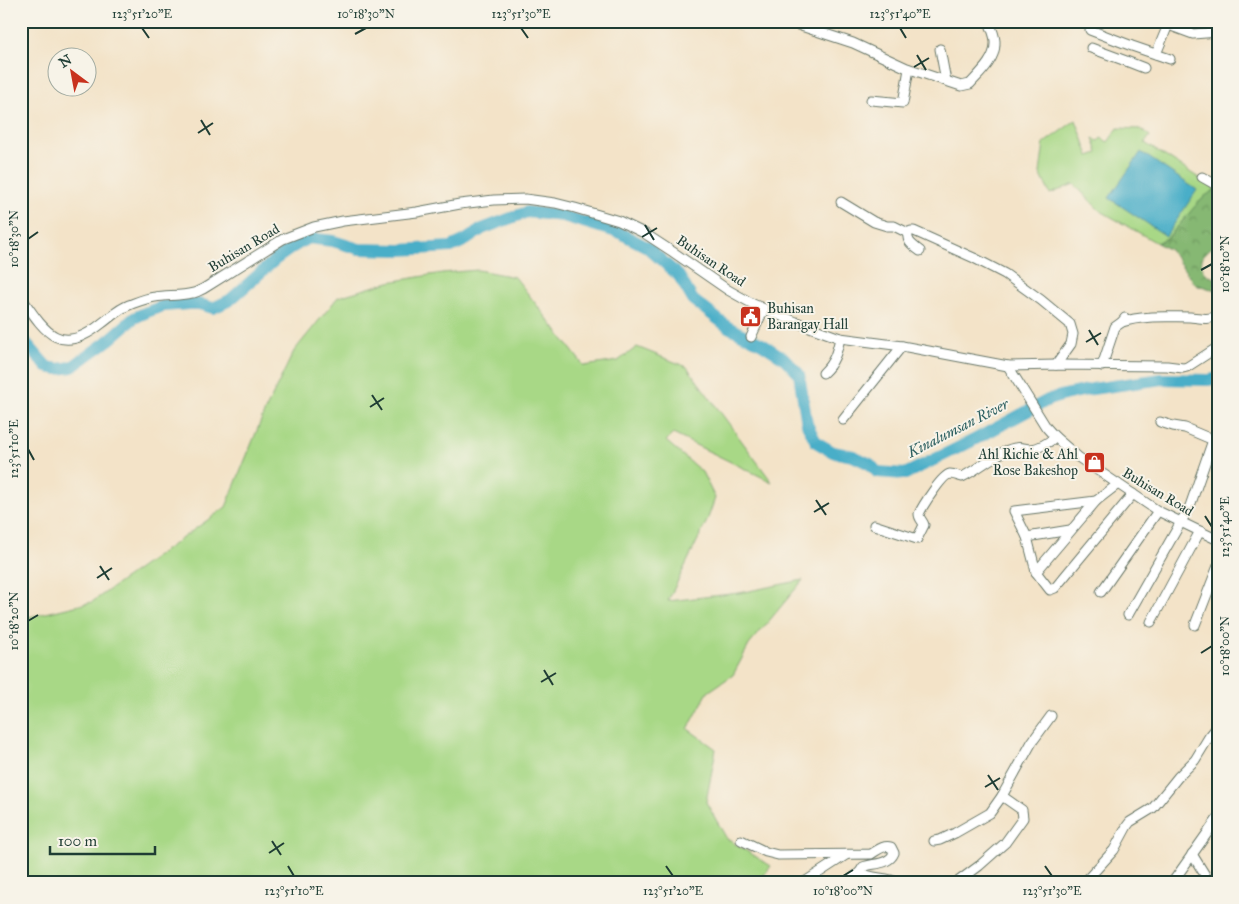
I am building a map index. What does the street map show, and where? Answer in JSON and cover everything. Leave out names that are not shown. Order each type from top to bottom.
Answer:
[{"type":"street","points":[[794,24],[852,43],[909,69],[961,86],[970,84],[984,70],[993,56],[996,43],[989,21]]},
{"type":"street","points":[[1156,54],[1170,24],[1193,34],[1218,32]]},
{"type":"street","points":[[1090,30],[1170,59]]},
{"type":"street","points":[[1126,61],[1132,46]]},
{"type":"street","points":[[1091,48],[1144,68]]},
{"type":"street","points":[[940,49],[946,81]]},
{"type":"street","points":[[871,100],[903,103],[909,69]]},
{"type":"street","points":[[1202,177],[1218,186]]},
{"type":"street","name":"Buhisan Road","points":[[21,298],[50,334],[65,340],[75,339],[97,328],[115,312],[130,305],[153,297],[193,293],[203,289],[283,239],[314,227],[343,220],[417,212],[494,200],[525,199],[555,203],[619,221],[644,233],[728,290],[764,309],[812,329],[840,338],[902,346],[1008,366],[1046,427],[1078,457],[1158,511],[1218,540]]},
{"type":"street","points":[[841,202],[874,222],[884,226],[894,226],[908,233],[914,231],[1006,274],[1070,324],[1073,334],[1071,344],[1056,365]]},
{"type":"street","points":[[908,233],[907,236],[910,242],[920,251]]},
{"type":"street","points":[[751,337],[764,309]]},
{"type":"street","points":[[1102,366],[1115,327],[1128,314]]},
{"type":"street","points":[[1122,322],[1148,318],[1192,317],[1204,319],[1218,316]]},
{"type":"street","points":[[823,373],[834,360],[840,338]]},
{"type":"street","points":[[842,420],[902,346]]},
{"type":"street","points":[[1008,366],[1167,366],[1184,368],[1218,347]]},
{"type":"street","points":[[1128,615],[1190,506],[1216,441],[1185,428],[1160,422]]},
{"type":"street","points":[[874,525],[917,539],[924,525],[920,520],[919,514],[935,489],[948,474],[962,477],[1012,448],[1033,449],[1051,441],[1055,437]]},
{"type":"street","points":[[1036,572],[1096,501],[1118,484]]},
{"type":"street","points":[[1096,501],[1014,511],[1027,536],[1036,572],[1050,590],[1055,588],[1133,494]]},
{"type":"street","points":[[1101,592],[1158,511]]},
{"type":"street","points":[[1027,536],[1070,530]]},
{"type":"street","points":[[1151,622],[1200,531]]},
{"type":"street","points":[[1195,625],[1218,566]]},
{"type":"street","points":[[934,841],[955,833],[990,813],[1002,796],[1032,742],[1051,716]]},
{"type":"street","points":[[1084,883],[1114,850],[1130,822],[1153,808],[1178,777],[1195,760],[1218,726]]},
{"type":"street","points":[[956,883],[1005,843],[1022,818],[1022,810],[1002,796]]},
{"type":"street","points":[[1172,883],[1217,819]]},
{"type":"street","points":[[741,840],[766,852],[778,855],[871,854],[883,847],[891,847],[894,853],[893,857],[888,861],[866,866],[846,883]]},
{"type":"street","points":[[1192,854],[1210,883]]},
{"type":"street","points":[[803,883],[846,855]]},
{"type":"street","points":[[860,872],[866,876],[892,879],[898,883]]},
{"type":"green space","points":[[1076,120],[1089,156],[1098,153],[1093,138],[1098,141],[1101,138],[1108,142],[1118,128],[1140,129],[1150,136],[1145,143],[1216,189],[1167,238],[1157,243],[1099,210],[1074,184],[1050,194],[1040,173],[1044,143]]},
{"type":"green space","points":[[1218,189],[1218,227],[1215,231],[1218,234],[1218,245],[1206,251],[1202,262],[1205,272],[1209,276],[1216,278],[1214,290],[1195,284],[1170,250],[1157,243],[1168,238],[1202,198]]},
{"type":"green space","points":[[478,270],[515,277],[584,366],[618,361],[637,347],[687,367],[772,482],[673,434],[666,441],[702,472],[715,498],[707,521],[668,601],[739,593],[803,580],[749,645],[733,675],[708,692],[688,729],[716,749],[706,802],[727,839],[771,866],[758,883],[21,883],[21,619],[92,602],[226,507],[264,413],[294,351],[338,297],[389,282],[442,273]]},
{"type":"water","points":[[1141,152],[1197,190],[1166,236],[1109,198]]},
{"type":"waterway","name":"Kinalumsan River","points":[[21,337],[47,367],[58,369],[72,367],[109,340],[134,318],[147,312],[163,306],[189,304],[199,304],[213,308],[230,300],[276,259],[308,238],[333,241],[359,249],[400,250],[451,247],[482,229],[527,212],[563,216],[620,233],[647,247],[679,276],[693,300],[728,327],[762,344],[784,358],[799,374],[807,424],[816,442],[833,452],[853,456],[870,464],[877,472],[905,474],[1048,400],[1064,395],[1162,379],[1209,380],[1218,378]]},
{"type":"place","name":"Buhisan Barangay Hall","points":[[751,316]]},
{"type":"place","name":"Ahl Richie & Ahl Rose Bakeshop","points":[[1094,462]]}]
